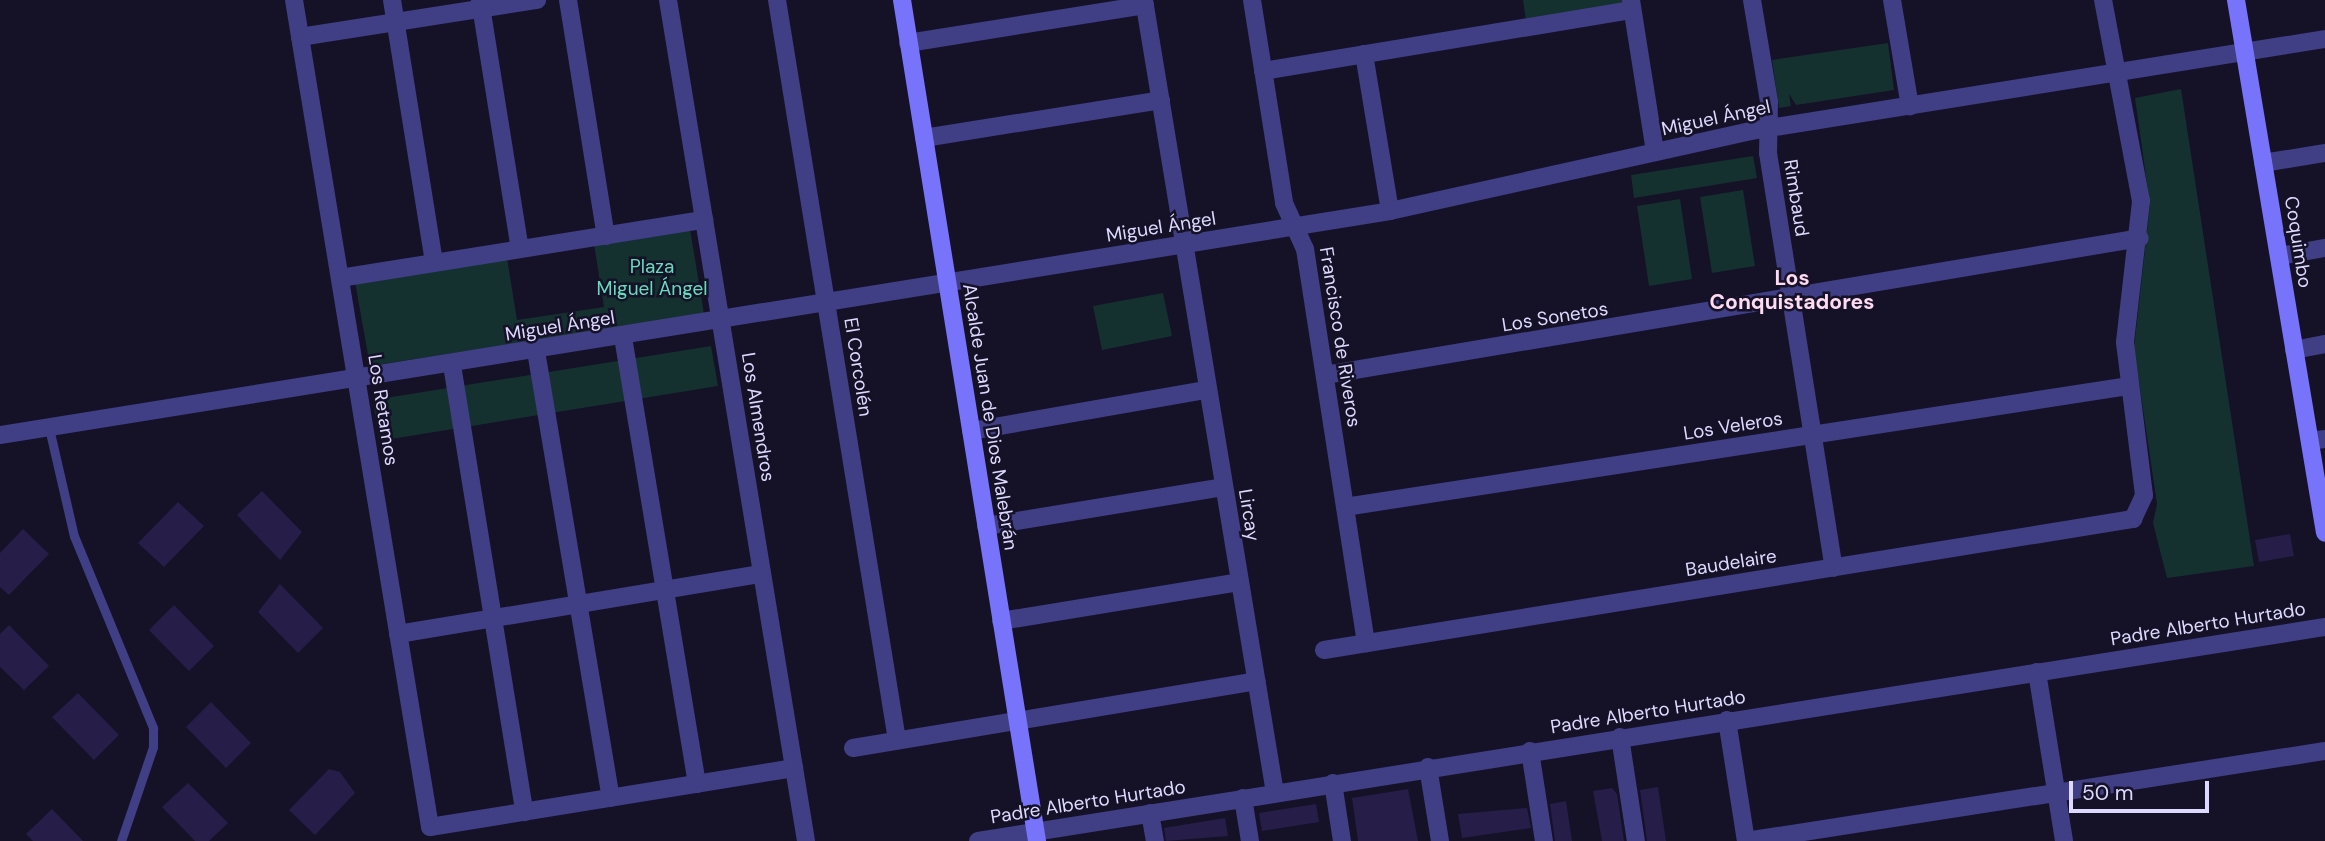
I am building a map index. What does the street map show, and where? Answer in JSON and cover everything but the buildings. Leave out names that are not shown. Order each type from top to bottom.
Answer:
[{"type":"street","name":"Los Retamos","points":[[294,0],[430,827],[524,812]]},
{"type":"street","points":[[391,0],[434,263]]},
{"type":"street","points":[[300,37],[395,22],[480,4],[537,0]]},
{"type":"street","points":[[568,0],[606,236]]},
{"type":"street","name":"Los Almendros","points":[[668,0],[806,841]]},
{"type":"street","name":"El Corcolén","points":[[777,0],[897,740]]},
{"type":"street","name":"Alcalde Juan de Dios Malebrán","points":[[901,0],[1037,836]]},
{"type":"street","name":"Francisco de Riveros","points":[[1252,0],[1284,203],[1305,249],[1366,643]]},
{"type":"street","name":"Rimbaud","points":[[1752,0],[1791,297],[1834,568]]},
{"type":"street","points":[[1892,0],[1910,106]]},
{"type":"street","points":[[2103,0],[2121,72],[2141,201],[2140,238],[2126,342],[2128,386]]},
{"type":"street","name":"Coquimbo","points":[[2236,0],[2294,349],[2317,440],[2325,533]]},
{"type":"street","points":[[908,43],[1145,2]]},
{"type":"street","name":"Lircay","points":[[1145,2],[1275,793]]},
{"type":"street","points":[[480,4],[520,249]]},
{"type":"street","points":[[1263,71],[1632,5],[1655,152]]},
{"type":"street","name":"Miguel Ángel","points":[[0,435],[452,365],[1390,211],[1769,128],[2325,39]]},
{"type":"street","points":[[1364,54],[1390,211]]},
{"type":"street","points":[[924,138],[1161,100]]},
{"type":"street","points":[[2263,163],[2325,153]]},
{"type":"street","points":[[340,278],[704,220]]},
{"type":"street","name":"Los Sonetos","points":[[1325,375],[2140,238]]},
{"type":"street","points":[[2279,256],[2325,248]]},
{"type":"street","points":[[623,337],[697,783]]},
{"type":"street","points":[[2294,349],[2325,344]]},
{"type":"street","points":[[536,351],[611,798]]},
{"type":"street","points":[[452,365],[524,812],[794,768]]},
{"type":"street","name":"Los Veleros","points":[[1345,507],[2128,386]]},
{"type":"street","name":"Baudelaire","points":[[1324,650],[2123,523],[2140,510],[2143,490],[2128,386]]},
{"type":"street","points":[[971,431],[1207,390]]},
{"type":"street","points":[[986,526],[1223,487]]},
{"type":"street","points":[[398,634],[762,574]]},
{"type":"street","points":[[1002,621],[1239,582]]},
{"type":"street","name":"Padre Alberto Hurtado","points":[[978,841],[1037,836],[1150,813],[1428,767],[2325,627]]},
{"type":"street","points":[[2037,672],[2064,841]]},
{"type":"street","points":[[852,748],[1256,681]]},
{"type":"street","points":[[1727,720],[1746,841],[2325,751]]},
{"type":"street","points":[[1620,737],[1636,841]]},
{"type":"street","points":[[1530,751],[1544,841]]},
{"type":"street","points":[[1428,767],[1440,841]]},
{"type":"street","points":[[1333,783],[1342,841]]},
{"type":"street","points":[[1243,798],[1250,841]]},
{"type":"street","points":[[1150,813],[1155,841]]},
{"type":"lane","points":[[49,428],[74,536],[153,728],[153,747],[121,841]]},
{"type":"green space","points":[[1523,0],[1623,0],[1624,5],[1526,21]]},
{"type":"green space","points":[[1888,43],[1894,90],[1796,105],[1789,94],[1791,106],[1779,108],[1772,60]]},
{"type":"green space","points":[[2181,89],[2254,566],[2167,578],[2153,523],[2157,504],[2134,348],[2150,205],[2135,98]]},
{"type":"green space","points":[[1753,156],[1757,178],[1634,198],[1631,175]]},
{"type":"green space","points":[[1743,190],[1755,266],[1712,273],[1700,197]]},
{"type":"green space","points":[[1680,199],[1692,279],[1649,286],[1637,206]]},
{"type":"green space","name":"Plaza Miguel Ángel","points":[[690,229],[704,314],[370,366],[355,282],[507,258],[517,320],[604,307],[594,244]]},
{"type":"green space","points":[[1163,293],[1172,336],[1102,350],[1093,306]]},
{"type":"green space","points":[[711,346],[718,386],[379,441],[373,400]]},
{"type":"district","name":"Los Conquistadores","points":[[1792,290]]}]
